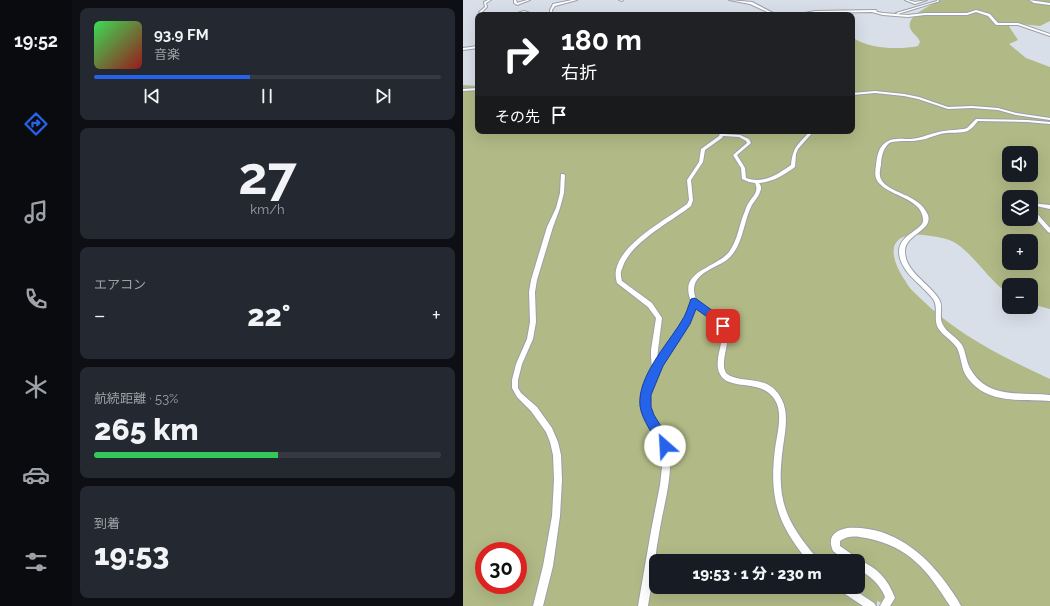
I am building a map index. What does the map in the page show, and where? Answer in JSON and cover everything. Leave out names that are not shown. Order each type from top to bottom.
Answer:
[{"type":"street","points":[[480,12],[486,7],[485,3],[490,0]]},
{"type":"street","points":[[515,0],[515,3],[517,4],[529,0]]},
{"type":"street","points":[[551,12],[551,10],[557,4],[576,0]]},
{"type":"street","points":[[730,0],[751,2],[770,12]]},
{"type":"street","points":[[905,0],[915,3],[926,0]]},
{"type":"street","points":[[815,12],[901,12],[939,1],[937,0]]},
{"type":"street","points":[[1031,0],[1034,2],[1050,3]]},
{"type":"street","points":[[871,11],[908,16],[925,14],[967,14],[976,11],[989,15],[997,24],[1018,24],[1050,35]]},
{"type":"street","points":[[463,50],[475,48]]},
{"type":"street","points":[[463,50],[475,52]]},
{"type":"street","points":[[463,90],[475,89]]},
{"type":"street","points":[[855,94],[875,92],[904,95],[919,98],[948,108],[972,107],[998,109],[1016,114],[1050,119]]},
{"type":"street","points":[[1050,123],[1027,120],[977,120],[965,130],[936,134],[919,139],[893,140],[885,145],[881,152],[877,174],[880,182],[887,188],[914,203],[924,213],[926,222],[923,227],[909,235],[902,246],[903,259],[911,273],[937,299],[940,307],[939,323],[959,346],[968,372],[979,384],[996,394],[1015,397],[1035,396],[1050,398]]},
{"type":"street","points":[[656,370],[654,364],[655,344],[659,318],[650,305],[619,282],[617,277],[618,268],[633,248],[689,205],[691,192],[689,180],[701,162],[703,149],[722,134]]},
{"type":"street","points":[[729,134],[740,136],[748,140],[749,142],[746,146],[735,155],[743,168],[745,179],[757,183],[770,180],[793,166],[796,149],[809,134]]},
{"type":"street","points":[[538,606],[548,566],[556,516],[558,480],[557,455],[555,442],[549,430],[534,409],[519,395],[515,388],[515,380],[519,364],[530,338],[533,322],[532,292],[534,280],[541,261],[550,227],[558,208],[563,175]]},
{"type":"street","points":[[757,183],[759,190],[747,212],[734,249],[728,256],[713,264],[697,276],[691,288],[692,297],[697,306],[716,318],[723,326],[726,333],[721,369],[725,376],[733,380],[758,383],[769,389],[779,402],[782,420],[777,494],[778,501],[790,531],[808,554]]},
{"type":"street","points":[[1038,205],[1050,207]]},
{"type":"street","points":[[1038,218],[1050,231]]},
{"type":"street","points":[[643,606],[661,504],[666,459],[665,446],[649,417],[646,407],[646,395],[656,370],[684,326],[695,302]]},
{"type":"street","points":[[844,554],[836,548],[835,540],[838,536],[845,533],[857,532],[877,535],[889,539],[918,556],[928,566],[940,581],[956,606]]},
{"type":"street","points":[[865,568],[874,573],[888,590],[890,598],[885,606]]},
{"type":"street","points":[[853,594],[871,606]]},
{"type":"green space","points":[[942,0],[1050,0],[1050,21],[1040,26],[1012,23],[1009,25],[1010,28],[1018,40],[1009,44],[1026,58],[1050,67],[1050,309],[1038,306],[1038,278],[1002,278],[1002,289],[971,256],[954,242],[934,236],[906,236],[899,239],[895,245],[894,252],[895,261],[899,271],[907,284],[934,311],[965,334],[998,354],[1050,379],[1050,606],[889,606],[877,601],[877,606],[463,606],[463,85],[475,86],[475,134],[855,134],[855,39],[866,44],[884,48],[918,46],[920,42],[911,30],[910,25],[911,20],[920,11]]},
{"type":"route","points":[[665,446],[649,417],[646,407],[646,395],[659,363],[687,321],[695,302],[697,306],[716,318],[723,326]]}]
